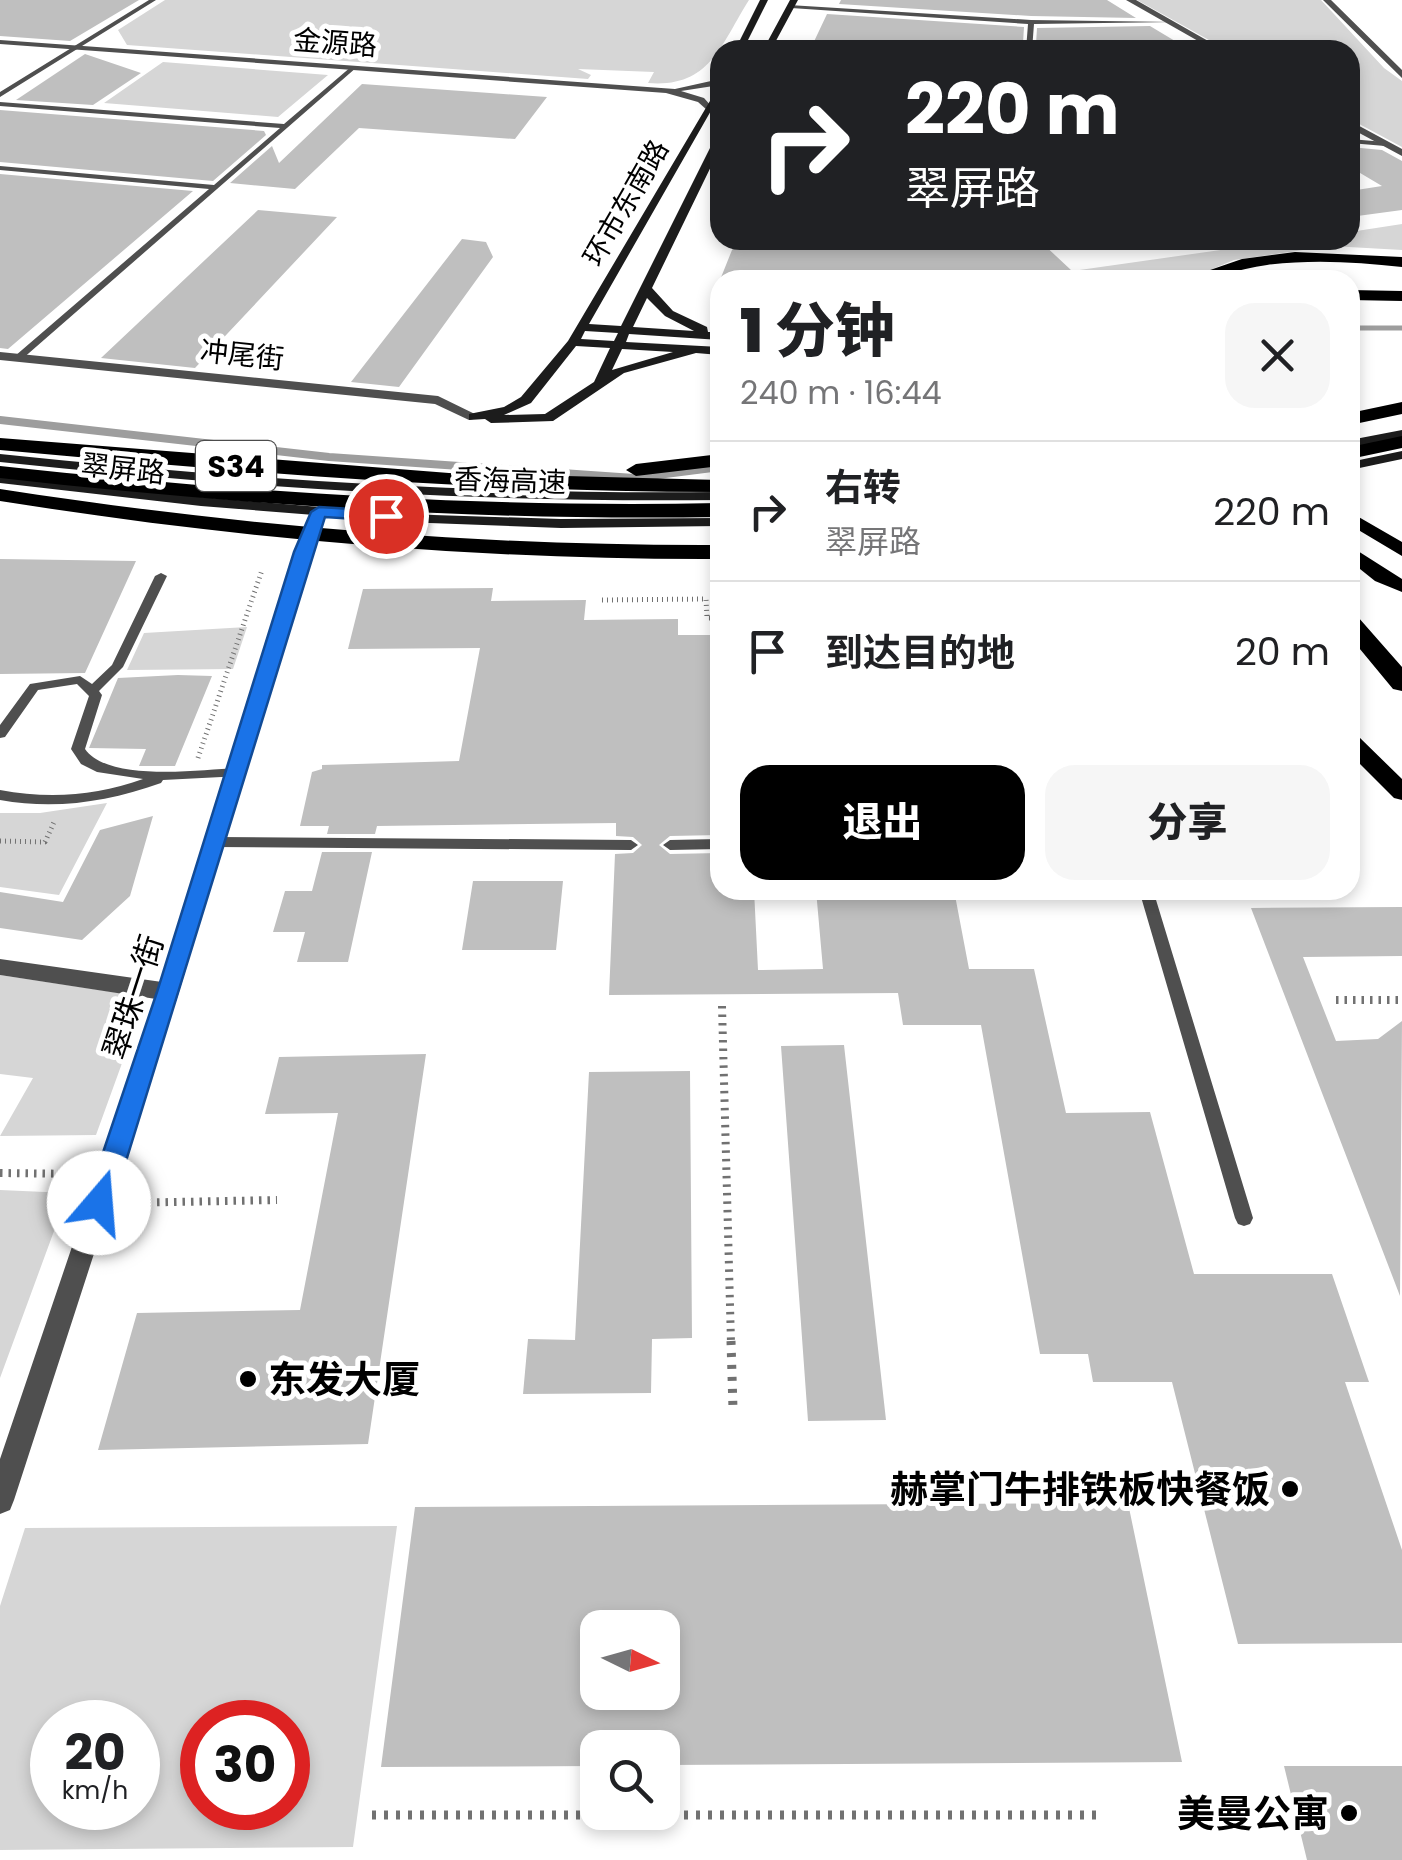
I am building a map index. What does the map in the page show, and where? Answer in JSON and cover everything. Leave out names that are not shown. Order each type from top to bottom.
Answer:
[{"type":"highway","points":[[1224,270],[1258,260],[1300,256],[1402,262]]},
{"type":"highway","points":[[1360,295],[1402,296]]},
{"type":"highway","points":[[1360,417],[1402,408]]},
{"type":"highway","points":[[1360,451],[1402,442]]},
{"type":"highway","name":"香海高速","points":[[0,444],[246,467],[473,481],[710,486]]},
{"type":"highway","points":[[473,481],[710,461]]},
{"type":"highway","name":"香海高速","points":[[0,472],[202,492],[448,509],[580,513],[710,510]]},
{"type":"highway","points":[[0,495],[200,522],[362,537],[516,548],[710,552]]},
{"type":"highway","points":[[1360,634],[1402,683]]},
{"type":"highway","points":[[1360,661],[1402,693]]},
{"type":"main road","points":[[744,40],[764,0]]},
{"type":"main road","points":[[772,40],[792,3]]},
{"type":"main road","name":"环市东南路","points":[[474,417],[508,410],[526,400],[573,342],[710,102]]},
{"type":"main road","name":"环市东南路","points":[[600,381],[710,158]]},
{"type":"main road","points":[[645,286],[654,302],[672,316],[710,332]]},
{"type":"main road","points":[[580,327],[710,335]]},
{"type":"main road","points":[[573,342],[710,350]]},
{"type":"main road","points":[[474,417],[520,421],[548,418],[600,381],[642,362],[696,349]]},
{"type":"main road","points":[[1360,442],[1402,434]]},
{"type":"main road","points":[[1360,464],[1402,455]]},
{"type":"main road","name":"翠屏路","points":[[0,458],[174,474],[472,493],[632,499],[710,496]]},
{"type":"main road","name":"翠屏路","points":[[0,480],[148,498],[319,512],[539,524],[710,522]]},
{"type":"main road","points":[[1360,523],[1402,550]]},
{"type":"main road","points":[[1360,543],[1402,562]]},
{"type":"main road","points":[[1360,560],[1402,586]]},
{"type":"main road","points":[[1360,750],[1402,792]]},
{"type":"street","points":[[1130,0],[1202,40]]},
{"type":"street","points":[[1327,0],[1402,75]]},
{"type":"street","name":"金源路","points":[[0,42],[667,90]]},
{"type":"street","points":[[667,90],[710,86]]},
{"type":"street","points":[[667,90],[701,100],[707,107]]},
{"type":"street","points":[[1360,130],[1402,153]]},
{"type":"street","name":"冲尾街","points":[[0,356],[438,400],[474,417]]},
{"type":"street","name":"翠珠一街","points":[[0,1500],[169,992],[303,552],[319,512]]},
{"type":"street","points":[[0,967],[169,992]]},
{"type":"lane","points":[[0,95],[153,0]]},
{"type":"lane","points":[[792,3],[1032,22],[1170,22]]},
{"type":"lane","points":[[1030,40],[1032,22]]},
{"type":"lane","points":[[18,358],[354,67]]},
{"type":"lane","points":[[0,104],[286,126]]},
{"type":"lane","points":[[1360,142],[1385,144]]},
{"type":"lane","points":[[0,168],[216,186]]},
{"type":"lane","points":[[94,689],[117,667],[161,576]]},
{"type":"lane","points":[[0,734],[34,686],[80,680],[94,689],[96,695],[79,756],[117,772],[236,772]]},
{"type":"lane","points":[[0,795],[64,800],[125,792],[169,774]]},
{"type":"lane","points":[[215,842],[631,845]]},
{"type":"lane","points":[[670,845],[710,844]]},
{"type":"lane","points":[[1149,900],[1244,1218]]},
{"type":"path","points":[[192,774],[262,570]]},
{"type":"path","points":[[602,600],[706,599],[710,618]]},
{"type":"path","points":[[0,842],[45,842],[64,800]]},
{"type":"path","points":[[1336,1000],[1402,1000]]},
{"type":"path","points":[[722,1006],[733,1408]]},
{"type":"path","points":[[0,1172],[108,1174]]},
{"type":"path","points":[[99,1203],[277,1200]]},
{"type":"path","points":[[372,1815],[1099,1815]]},
{"type":"shaded area","points":[[165,0],[749,0],[726,40],[710,40],[710,62],[686,79],[669,83],[648,83],[654,72],[578,69],[591,75],[588,79],[127,45],[118,30]]},
{"type":"shaded area","points":[[1137,0],[1321,0],[1358,40],[1209,40]]},
{"type":"shaded area","points":[[1360,42],[1402,81],[1402,147],[1360,124]]},
{"type":"shaded area","points":[[163,62],[328,75],[278,117],[104,103]]},
{"type":"shaded area","points":[[1402,224],[1402,250],[1360,248],[1360,230]]},
{"type":"shaded area","points":[[1220,250],[1303,250],[1234,260],[1210,270],[1080,270]]},
{"type":"shaded area","points":[[247,627],[233,669],[127,670],[144,633]]},
{"type":"shaded area","points":[[107,803],[59,895],[0,887],[0,813],[40,813]]},
{"type":"shaded area","points":[[0,975],[146,997],[96,1135],[0,1136],[33,1078],[0,1074]]},
{"type":"shaded area","points":[[0,1190],[68,1193],[0,1378]]},
{"type":"shaded area","points":[[397,1526],[353,1847],[0,1850],[0,1606],[25,1528]]},
{"type":"building","points":[[0,0],[139,0],[70,41],[0,36]]},
{"type":"building","points":[[841,0],[1107,0],[1136,18],[839,4]]},
{"type":"building","points":[[827,14],[1024,27],[1023,40],[815,40]]},
{"type":"building","points":[[1150,26],[1173,40],[1036,40],[1037,28]]},
{"type":"building","points":[[85,54],[141,73],[93,105],[16,100]]},
{"type":"building","points":[[362,84],[547,97],[515,139],[359,128],[295,189],[230,183],[272,146],[279,163]]},
{"type":"building","points":[[0,110],[264,131],[266,135],[213,181],[0,162]]},
{"type":"building","points":[[1360,148],[1382,150],[1402,161],[1402,210],[1360,216],[1360,189],[1382,186],[1360,173]]},
{"type":"building","points":[[0,174],[193,191],[8,349],[0,348]]},
{"type":"building","points":[[258,210],[337,217],[195,368],[101,358]]},
{"type":"building","points":[[462,239],[486,242],[493,257],[399,387],[351,382]]},
{"type":"building","points":[[732,250],[1050,250],[1071,270],[724,270]]},
{"type":"building","points":[[0,559],[136,561],[85,673],[0,674]]},
{"type":"building","points":[[493,588],[491,601],[586,600],[584,620],[678,619],[678,635],[710,635],[710,835],[670,836],[659,845],[670,854],[710,853],[710,900],[754,900],[758,970],[823,969],[817,900],[956,900],[969,969],[1034,969],[1066,1113],[1150,1112],[1194,1274],[1332,1274],[1369,1382],[1345,1382],[1402,1550],[1402,1643],[1238,1644],[1172,1382],[1093,1382],[1088,1354],[1040,1354],[981,1025],[903,1025],[898,993],[609,995],[615,854],[633,853],[642,845],[633,837],[616,836],[616,823],[377,826],[375,834],[327,834],[329,826],[300,826],[312,772],[322,769],[322,765],[459,761],[480,648],[348,649],[363,589]]},
{"type":"building","points":[[212,676],[175,766],[139,766],[146,749],[89,748],[118,678]]},
{"type":"building","points":[[153,816],[130,896],[82,940],[0,928],[0,892],[63,902],[100,830]]},
{"type":"building","points":[[322,852],[372,852],[348,962],[297,962],[305,932],[273,932],[285,891],[312,891]]},
{"type":"building","points":[[473,881],[563,881],[556,950],[462,950]]},
{"type":"building","points":[[1402,907],[1402,956],[1303,957],[1336,1041],[1378,1039],[1402,1021],[1400,1296],[1251,908]]},
{"type":"building","points":[[844,1045],[886,1420],[808,1421],[781,1046]]},
{"type":"building","points":[[426,1054],[368,1444],[98,1450],[137,1313],[300,1310],[338,1113],[265,1114],[279,1057]]},
{"type":"building","points":[[690,1071],[692,1338],[652,1339],[651,1393],[523,1394],[528,1339],[575,1340],[589,1072]]},
{"type":"building","points":[[1128,1503],[1182,1762],[680,1765],[680,1730],[580,1730],[580,1766],[381,1767],[415,1507]]},
{"type":"building","name":"美曼公寓","points":[[1284,1766],[1402,1766],[1402,1860],[1307,1860]]},
{"type":"waterway","points":[[1360,328],[1402,328]]},
{"type":"waterway","points":[[0,420],[329,457],[634,478],[710,468]]},
{"type":"place","name":"东发大厦","points":[[248,1379]]},
{"type":"place","name":"赫掌门牛排铁板快餐饭","points":[[1290,1489]]},
{"type":"place","name":"美曼公寓","points":[[1349,1813]]},
{"type":"route","points":[[99,1203],[169,992],[303,552],[319,512],[386,516]]}]
